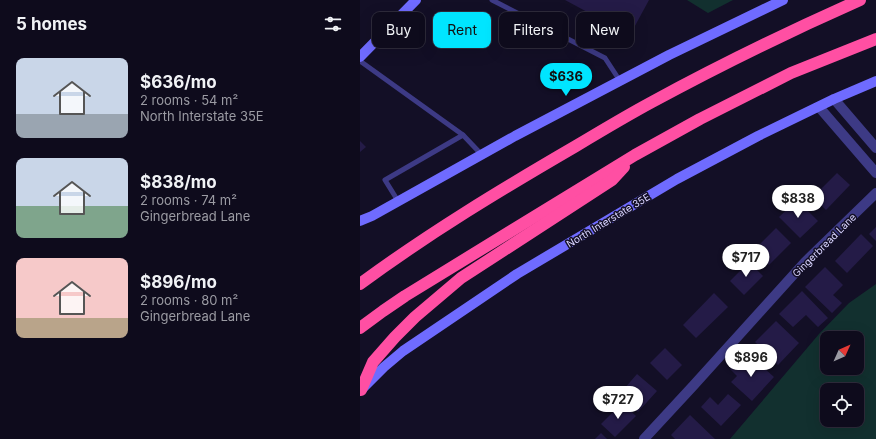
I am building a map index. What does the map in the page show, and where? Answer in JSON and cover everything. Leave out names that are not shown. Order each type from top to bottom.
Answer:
[{"type":"highway","points":[[360,284],[513,182],[644,106],[720,66],[860,0]]},
{"type":"highway","points":[[360,328],[405,296],[635,155],[700,119],[791,73],[876,39]]},
{"type":"highway","points":[[360,391],[373,362],[395,336],[461,278],[612,180],[635,155]]},
{"type":"main road","points":[[360,57],[416,0]]},
{"type":"main road","points":[[360,221],[372,216],[620,81],[699,40],[783,0]]},
{"type":"main road","name":"North Interstate 35E","points":[[360,391],[384,367],[403,351],[516,274],[677,179],[758,136],[834,99],[876,81]]},
{"type":"street","points":[[834,99],[876,148]]},
{"type":"street","points":[[819,107],[876,173]]},
{"type":"street","points":[[839,130],[855,123]]},
{"type":"street","name":"Gingerbread Lane","points":[[644,439],[805,262],[876,193]]},
{"type":"lane","points":[[492,0],[605,58],[620,81]]},
{"type":"lane","points":[[360,60],[463,135],[482,155]]},
{"type":"lane","points":[[398,201],[385,180],[463,135]]},
{"type":"green space","points":[[687,0],[733,0],[708,13]]},
{"type":"green space","points":[[876,284],[876,439],[730,439],[820,333],[820,375],[864,375],[864,331],[822,331],[849,303]]},
{"type":"building","points":[[565,0],[649,0],[634,28],[634,12],[587,12]]},
{"type":"building","points":[[360,141],[366,147],[360,152]]},
{"type":"building","points":[[837,173],[850,185],[826,210],[813,197]]},
{"type":"building","points":[[797,200],[818,221],[800,238],[779,217]]},
{"type":"building","points":[[876,227],[876,241],[869,234]]},
{"type":"building","points":[[776,228],[791,243],[769,265],[754,250]]},
{"type":"building","points":[[861,234],[873,246],[847,273],[835,261]]},
{"type":"building","points":[[749,262],[763,276],[744,295],[730,281]]},
{"type":"building","points":[[825,267],[843,285],[833,295],[842,303],[832,313],[805,287]]},
{"type":"building","points":[[802,291],[828,318],[818,327],[806,315],[793,327],[779,314]]},
{"type":"building","points":[[714,293],[728,307],[696,338],[683,325]]},
{"type":"building","points":[[776,321],[799,343],[778,365],[755,342]]},
{"type":"building","points":[[665,348],[682,365],[667,380],[650,363]]},
{"type":"building","points":[[753,358],[774,377],[752,401],[731,382],[737,376],[730,369],[739,359],[746,366]]},
{"type":"building","points":[[637,374],[657,391],[638,412],[626,400],[631,395],[624,389]]},
{"type":"building","points":[[728,394],[741,405],[721,426],[701,407],[710,397],[718,405]]},
{"type":"building","points":[[622,403],[636,416],[615,437],[601,424]]},
{"type":"building","points":[[690,415],[715,439],[675,439],[671,435]]},
{"type":"building","points":[[601,433],[607,439],[595,439]]}]
